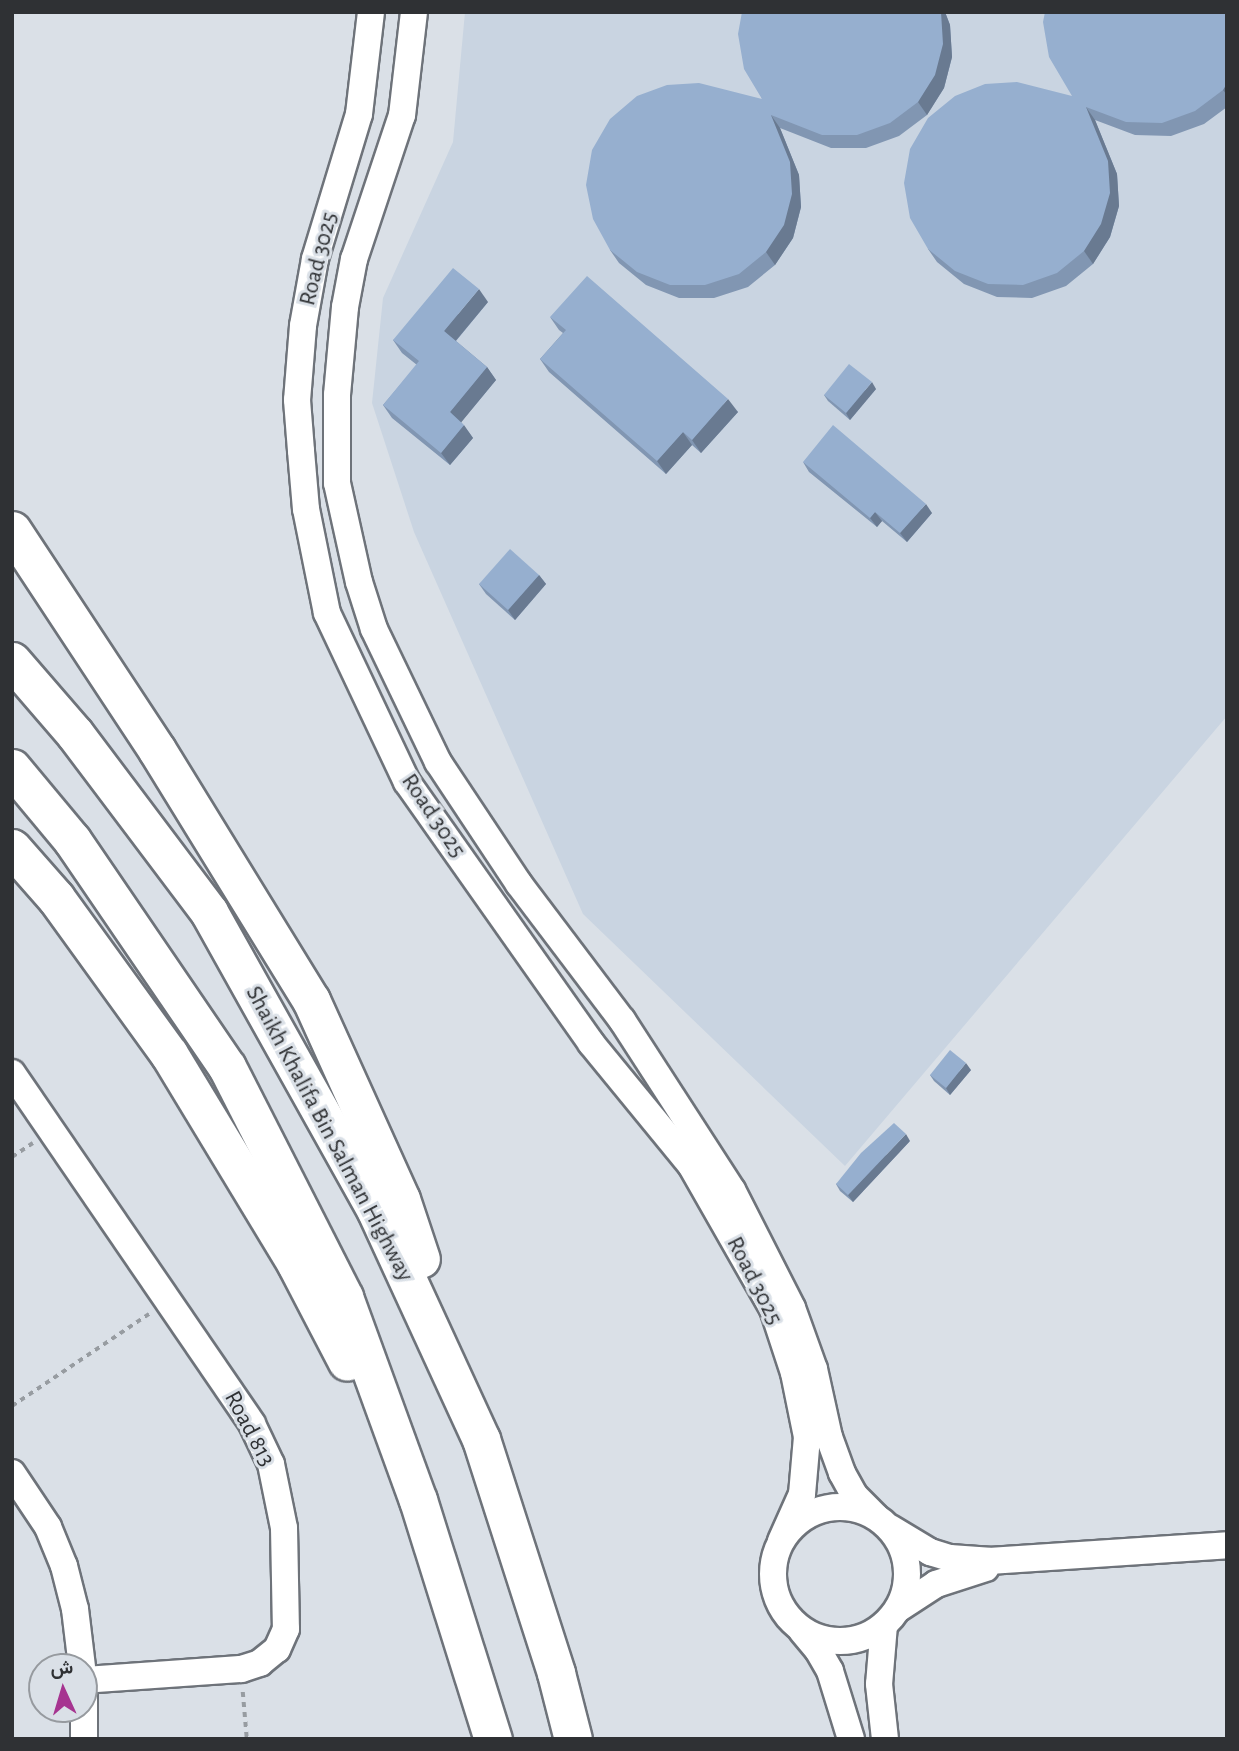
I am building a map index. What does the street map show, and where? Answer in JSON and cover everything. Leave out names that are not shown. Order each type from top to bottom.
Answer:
[{"type":"highway","points":[[12,530],[158,750],[311,1000],[401,1199],[481,1439]]},
{"type":"highway","name":"Shaikh Khalifa Bin Salman Highway","points":[[12,661],[75,734],[209,912],[376,1211],[481,1439],[556,1673],[573,1739]]},
{"type":"highway","points":[[12,768],[72,840],[227,1068],[344,1297],[418,1500],[493,1739]]},
{"type":"highway","points":[[12,848],[56,898],[169,1055],[296,1264],[418,1500]]},
{"type":"street","name":"Road 3025","points":[[371,12],[359,114],[316,259],[305,313],[297,400],[306,509],[327,613],[407,782],[569,1010],[691,1165],[773,1309],[794,1373],[807,1437],[802,1494],[781,1541]]},
{"type":"street","name":"Road 3025","points":[[414,12],[402,115],[355,259],[345,307],[337,395],[337,484],[359,582],[374,629],[438,762],[519,884],[599,989],[732,1190],[792,1308],[814,1369],[829,1437],[842,1473],[854,1495],[883,1522]]},
{"type":"street","points":[[407,782],[438,762]]},
{"type":"street","points":[[569,1010],[599,989]]},
{"type":"street","name":"Road 813","points":[[12,1073],[252,1424],[271,1464],[282,1506],[286,1629],[277,1649],[260,1662],[241,1669],[98,1679]]},
{"type":"street","points":[[631,1092],[657,1074]]},
{"type":"street","points":[[12,1473],[42,1517],[64,1566],[75,1609],[80,1653]]},
{"type":"street","points":[[852,1739],[830,1671],[818,1650],[782,1609],[774,1587],[773,1563],[781,1541],[794,1524],[813,1512],[834,1507],[855,1508],[930,1552],[950,1558],[1019,1560],[1227,1545]]},
{"type":"street","points":[[883,1522],[902,1547],[908,1567],[906,1589],[891,1617],[879,1684],[885,1739]]},
{"type":"street","points":[[798,1627],[814,1636],[832,1641],[851,1641],[869,1635],[948,1579],[1019,1560]]},
{"type":"path","points":[[12,1406],[168,1301]]},
{"type":"path","points":[[241,1669],[247,1739]]},
{"type":"shaded area","points":[[465,12],[1227,12],[1227,716],[845,1166],[583,914],[414,532],[372,403],[383,298],[453,142]]},
{"type":"building","points":[[742,12],[941,12],[943,44],[935,75],[918,102],[890,123],[857,135],[822,135],[771,115],[790,162],[792,194],[784,225],[766,252],[739,274],[705,285],[670,285],[637,272],[610,250],[593,219],[586,185],[592,150],[610,119],[637,96],[667,85],[699,83],[762,99],[744,69],[738,34]]},
{"type":"building","points":[[1045,12],[1227,12],[1227,83],[1223,90],[1195,111],[1162,123],[1126,122],[1086,107],[1108,161],[1110,193],[1101,224],[1084,251],[1057,273],[1023,285],[988,284],[955,271],[928,249],[910,218],[904,183],[910,149],[928,118],[955,96],[985,84],[1017,82],[1072,96],[1049,57],[1043,22]]},
{"type":"building","points":[[453,268],[479,289],[444,331],[487,367],[450,412],[464,425],[441,453],[383,405],[419,361],[393,340]]},
{"type":"building","points":[[587,276],[728,399],[692,440],[683,432],[657,461],[540,359],[566,330],[550,317]]},
{"type":"building","points":[[849,364],[872,382],[846,413],[824,395]]},
{"type":"building","points":[[833,425],[926,504],[900,533],[875,512],[870,518],[803,462]]},
{"type":"building","points":[[510,549],[539,575],[508,610],[479,584]]},
{"type":"building","points":[[950,1050],[966,1063],[946,1088],[930,1075]]},
{"type":"building","points":[[894,1123],[906,1134],[848,1195],[836,1184],[861,1153]]}]
